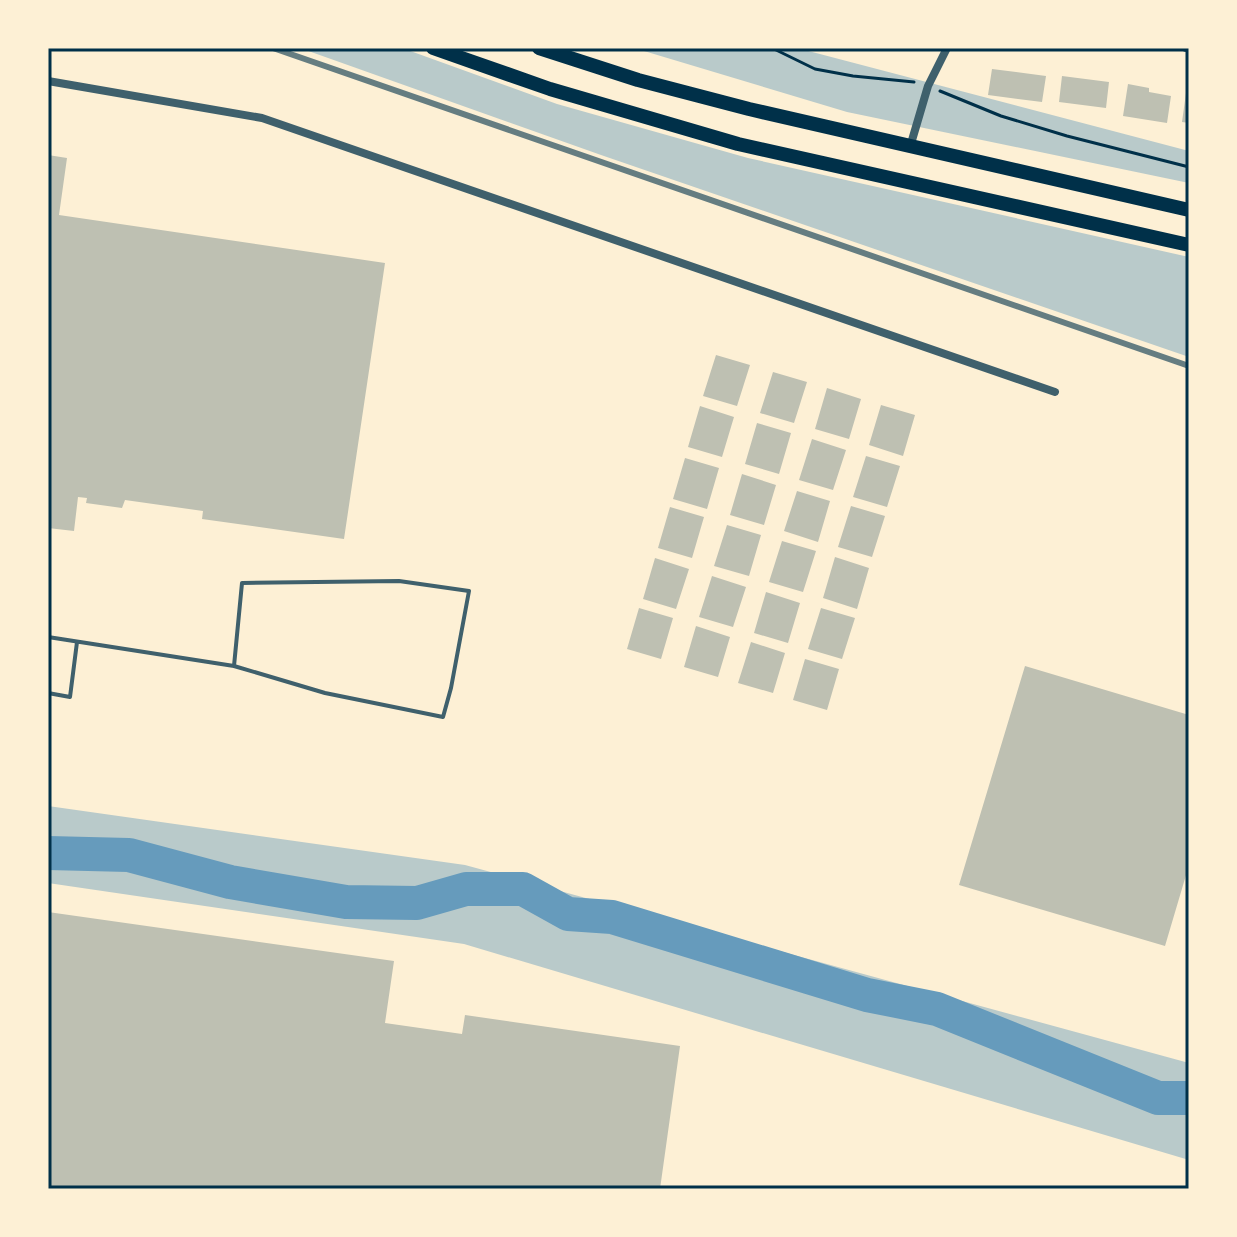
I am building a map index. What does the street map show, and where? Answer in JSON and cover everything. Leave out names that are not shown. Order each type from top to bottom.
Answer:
[{"type":"main road","points":[[539,48],[662,86],[910,147],[1189,210]]},
{"type":"main road","points":[[436,49],[577,98],[723,140],[1189,245]]},
{"type":"street","points":[[910,147],[928,86],[947,48]]},
{"type":"street","points":[[48,81],[262,118],[1055,392]]},
{"type":"lane","points":[[48,637],[234,666],[276,681],[325,693],[443,717],[469,591],[399,581],[242,583],[234,666]]},
{"type":"lane","points":[[48,693],[70,697],[77,641]]},
{"type":"path","points":[[772,48],[815,69],[853,76],[908,80],[1001,116],[1189,167]]},
{"type":"shaded area","points":[[300,48],[402,48],[557,104],[748,158],[1189,257],[1189,357],[601,155]]},
{"type":"shaded area","points":[[634,48],[797,48],[1189,151],[1189,183],[847,112]]},
{"type":"shaded area","points":[[48,806],[465,865],[1189,1063],[1189,1160],[464,944],[48,883]]},
{"type":"building","points":[[992,69],[1046,76],[1042,102],[988,95]]},
{"type":"building","points":[[1062,76],[1109,82],[1106,108],[1059,102]]},
{"type":"building","points":[[1128,84],[1171,96],[1167,123],[1123,116]]},
{"type":"building","points":[[1186,93],[1189,93],[1189,123],[1182,122]]},
{"type":"building","points":[[48,155],[67,158],[59,215],[385,263],[344,539],[202,519],[203,511],[125,500],[122,508],[86,503],[87,498],[78,497],[74,531],[48,528]]},
{"type":"building","points":[[716,355],[750,365],[737,406],[703,396]]},
{"type":"building","points":[[773,372],[807,382],[794,423],[760,413]]},
{"type":"building","points":[[827,388],[861,399],[849,439],[815,429]]},
{"type":"building","points":[[881,405],[915,415],[903,456],[869,445]]},
{"type":"building","points":[[700,406],[734,417],[722,457],[688,447]]},
{"type":"building","points":[[757,423],[791,433],[779,474],[745,464]]},
{"type":"building","points":[[812,439],[846,450],[833,490],[799,480]]},
{"type":"building","points":[[866,456],[900,466],[887,507],[853,497]]},
{"type":"building","points":[[685,458],[719,468],[707,509],[673,499]]},
{"type":"building","points":[[742,474],[776,485],[764,525],[730,515]]},
{"type":"building","points":[[797,491],[830,501],[818,542],[784,531]]},
{"type":"building","points":[[851,506],[885,516],[872,557],[838,547]]},
{"type":"building","points":[[670,507],[704,517],[692,558],[658,548]]},
{"type":"building","points":[[727,525],[761,535],[749,576],[714,566]]},
{"type":"building","points":[[782,541],[816,551],[803,592],[769,582]]},
{"type":"building","points":[[835,557],[869,568],[857,609],[823,598]]},
{"type":"building","points":[[655,558],[689,569],[676,609],[643,599]]},
{"type":"building","points":[[712,576],[746,587],[733,627],[699,617]]},
{"type":"building","points":[[766,592],[800,603],[788,643],[754,633]]},
{"type":"building","points":[[639,608],[673,618],[661,659],[627,649]]},
{"type":"building","points":[[821,608],[855,618],[842,659],[808,649]]},
{"type":"building","points":[[696,626],[730,637],[718,677],[684,667]]},
{"type":"building","points":[[751,642],[785,653],[773,693],[738,683]]},
{"type":"building","points":[[805,659],[839,669],[827,710],[793,700]]},
{"type":"building","points":[[1025,666],[1189,715],[1189,865],[1165,946],[959,885]]},
{"type":"building","points":[[48,912],[394,961],[385,1023],[462,1034],[465,1015],[680,1046],[660,1189],[48,1189]]},
{"type":"waterway","points":[[48,853],[129,855],[230,882],[346,902],[417,903],[466,889],[523,889],[568,914],[612,917],[867,995],[937,1009],[1158,1098],[1189,1098]]},
{"type":"railway","points":[[273,48],[1189,366]]}]
